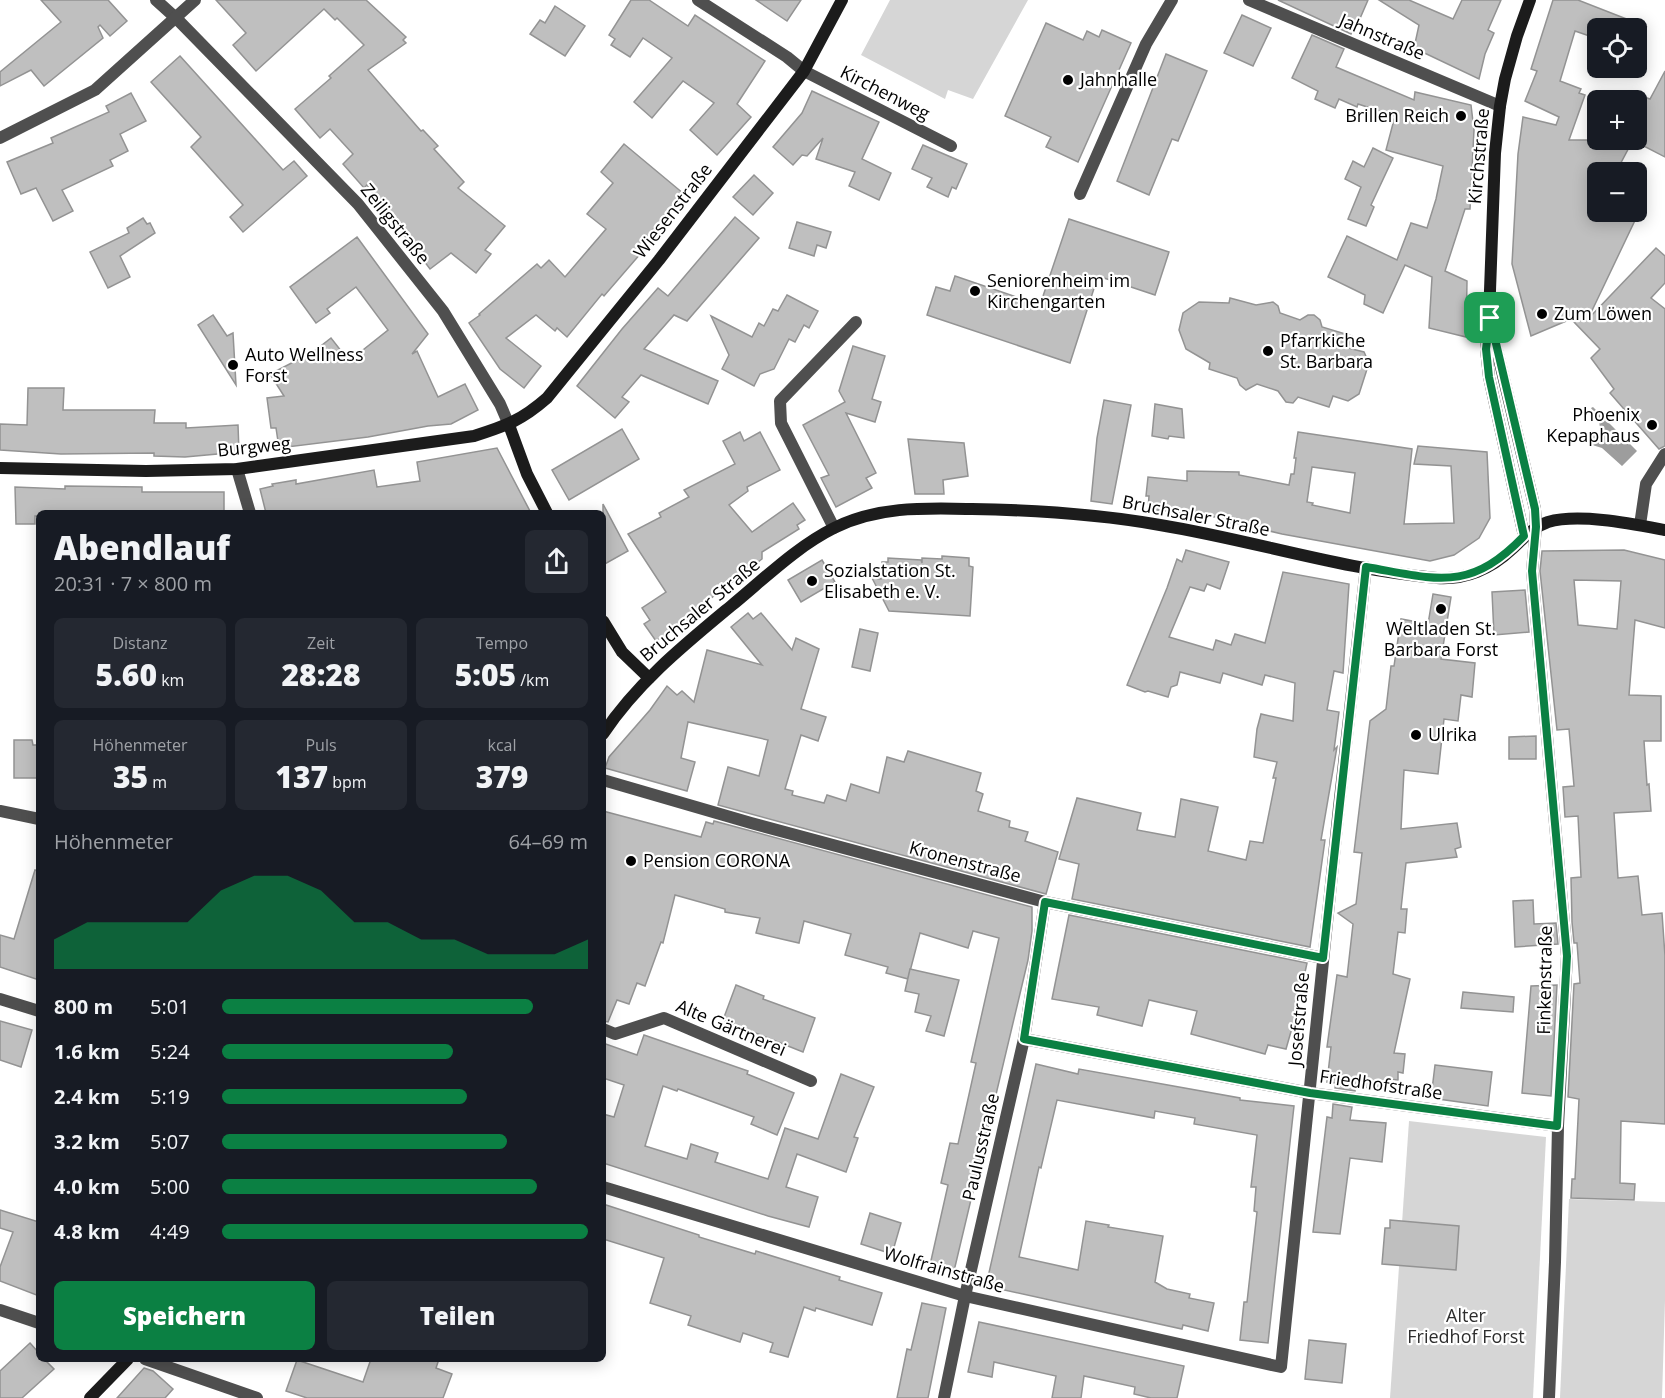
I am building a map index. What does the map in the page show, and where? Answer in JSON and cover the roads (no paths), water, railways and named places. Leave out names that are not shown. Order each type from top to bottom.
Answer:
[{"type":"street","name":"Zeiligstraße","points":[[156,0],[358,204],[443,311],[500,404],[527,474],[545,510]]},
{"type":"street","points":[[0,138],[95,90],[177,19],[195,0]]},
{"type":"street","name":"Kirchenweg","points":[[698,0],[788,57],[804,71],[951,146]]},
{"type":"street","name":"Wiesenstraße","points":[[509,425],[528,415],[547,398],[659,260],[804,71],[842,0]]},
{"type":"street","points":[[1080,194],[1146,44],[1172,0]]},
{"type":"street","name":"Jahnstraße","points":[[1250,0],[1500,106]]},
{"type":"street","name":"Kirchstraße","points":[[1524,536],[1489,377],[1486,349],[1490,318],[1495,153],[1500,106],[1511,58],[1530,0]]},
{"type":"street","name":"Kirchstraße","points":[[1490,318],[1535,509],[1536,527]]},
{"type":"street","points":[[834,528],[781,423],[780,402],[856,322]]},
{"type":"street","name":"Burgweg","points":[[0,468],[146,471],[237,469],[474,436],[509,425]]},
{"type":"street","points":[[1640,525],[1646,484],[1665,454]]},
{"type":"street","points":[[237,469],[249,510]]},
{"type":"street","name":"Bruchsaler Straße","points":[[606,730],[648,678],[686,643],[805,546],[834,528],[871,514],[913,508],[1071,514],[1160,525],[1366,567],[1439,578],[1474,574],[1490,566],[1536,527]]},
{"type":"street","points":[[1536,527],[1550,522],[1577,518],[1665,530]]},
{"type":"street","name":"Finkenstraße","points":[[1536,527],[1532,571],[1567,956],[1557,1126],[1555,1262],[1549,1398]]},
{"type":"street","name":"Josefstraße","points":[[1281,1367],[1366,567]]},
{"type":"street","points":[[606,626],[622,652],[648,678]]},
{"type":"street","name":"Kronenstraße","points":[[606,781],[751,823],[1045,902],[1323,958]]},
{"type":"street","points":[[0,811],[36,818]]},
{"type":"street","name":"Paulusstraße","points":[[944,1398],[1024,1039],[1045,902]]},
{"type":"street","points":[[0,999],[36,1010]]},
{"type":"street","name":"Alte Gärtnerei","points":[[606,1030],[615,1034],[664,1018],[811,1081]]},
{"type":"street","name":"Friedhofstraße","points":[[1024,1039],[1310,1093],[1557,1126]]},
{"type":"street","name":"Wolfrainstraße","points":[[606,1188],[965,1296],[1281,1367]]},
{"type":"street","points":[[0,1310],[36,1322]]},
{"type":"street","points":[[90,1398],[125,1362]]},
{"type":"street","points":[[154,1362],[257,1398]]},
{"type":"place","name":"Jahnhalle","points":[[1068,80]]},
{"type":"place","name":"Brillen Reich","points":[[1461,116]]},
{"type":"place","name":"Seniorenheim im Kirchengarten","points":[[975,291]]},
{"type":"place","name":"Zum Löwen","points":[[1542,314]]},
{"type":"place","name":"Pfarrkiche St. Barbara","points":[[1268,351]]},
{"type":"place","name":"Auto Wellness Forst","points":[[233,365]]},
{"type":"place","name":"Phoenix Kepaphaus","points":[[1652,425]]},
{"type":"place","name":"Sozialstation St. Elisabeth e. V.","points":[[812,581]]},
{"type":"place","name":"Weltladen St. Barbara Forst","points":[[1441,609]]},
{"type":"place","name":"Ulrika","points":[[1416,735]]},
{"type":"place","name":"Pension CORONA","points":[[631,861]]},
{"type":"park label","name":"Alter Friedhof Forst","points":[[1466,1326]]}]
